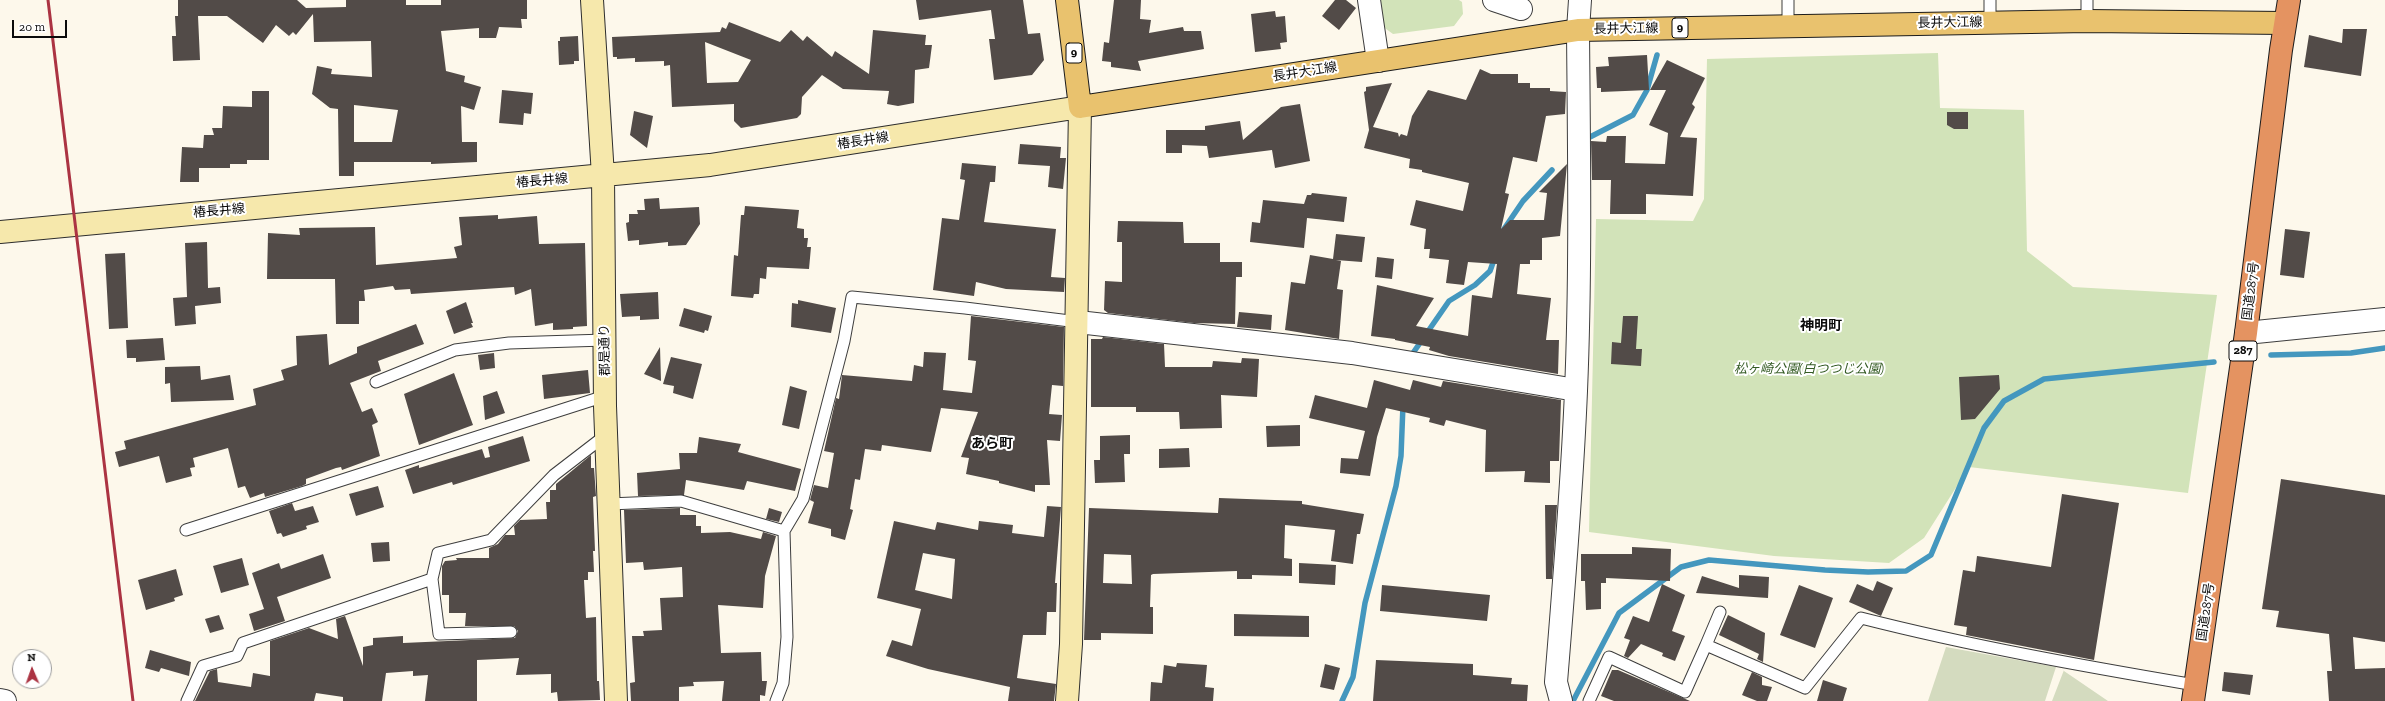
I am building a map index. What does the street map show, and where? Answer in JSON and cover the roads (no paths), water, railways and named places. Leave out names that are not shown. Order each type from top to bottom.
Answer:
[{"type":"highway","name":"国道287号","points":[[2194,693],[2246,333],[2289,0]]},
{"type":"main road","name":"9","points":[[1067,0],[1080,107]]},
{"type":"main road","name":"長井大江線","points":[[1080,107],[1578,30],[1990,22],[2087,10],[2285,23]]},
{"type":"street","name":"郡是通り","points":[[592,0],[603,176],[605,396],[616,701]]},
{"type":"street","points":[[1369,0],[1378,61]]},
{"type":"street","points":[[1494,0],[1520,9]]},
{"type":"street","points":[[1561,701],[1556,682],[1568,542],[1576,390],[1579,223],[1578,30],[1580,0]]},
{"type":"street","name":"椿長井線","points":[[0,232],[710,165],[1080,107]]},
{"type":"street","points":[[1067,701],[1072,644],[1078,322],[1080,107]]},
{"type":"street","points":[[2246,333],[2385,319]]},
{"type":"street","points":[[1078,322],[1352,353],[1576,390]]},
{"type":"street","points":[[0,700],[5,701]]},
{"type":"lane","points":[[1788,0],[1788,26]]},
{"type":"lane","points":[[1990,0],[1990,22]]},
{"type":"lane","points":[[776,701],[783,683],[787,637],[784,531],[803,499],[844,341],[852,297],[965,308],[1078,322]]},
{"type":"lane","points":[[376,382],[454,350],[509,343],[605,340]]},
{"type":"lane","points":[[186,530],[605,396]]},
{"type":"lane","points":[[511,632],[439,634],[432,579],[438,553],[491,540],[554,476],[606,435]]},
{"type":"lane","points":[[609,504],[681,501],[784,531]]},
{"type":"lane","points":[[186,701],[203,666],[237,656],[243,643],[432,579]]},
{"type":"lane","points":[[1589,701],[1609,657],[1684,697],[1720,612]]},
{"type":"lane","points":[[1706,645],[1805,688],[1861,618],[1923,634],[2062,663],[2194,693]]},
{"type":"waterway","points":[[1590,137],[1633,115],[1647,90],[1657,55]]},
{"type":"waterway","points":[[1504,229],[1523,201],[1552,170]]},
{"type":"waterway","points":[[1412,359],[1413,353],[1449,301],[1475,285],[1490,271],[1495,257]]},
{"type":"waterway","points":[[2271,355],[2351,353],[2385,348]]},
{"type":"waterway","points":[[1573,701],[1619,613],[1681,567],[1709,560],[1825,570],[1868,572],[1906,571],[1931,555],[1984,428],[2004,401],[2044,379],[2214,362]]},
{"type":"waterway","points":[[1342,701],[1353,677],[1365,603],[1396,486],[1401,456],[1403,405]]},
{"type":"railway","points":[[48,0],[133,701]]},
{"type":"district","name":"神明町","points":[[1821,326]]},
{"type":"district","name":"あら町","points":[[992,444]]},
{"type":"park label","name":"松ヶ崎公園(白つつじ公園)","points":[[1809,369]]}]
